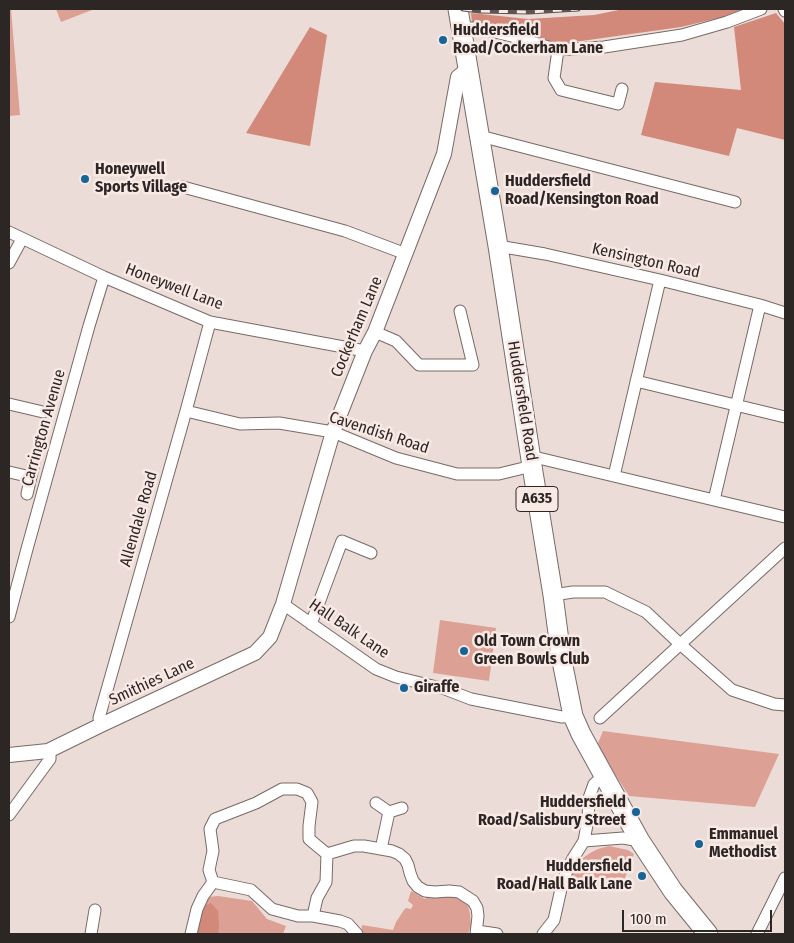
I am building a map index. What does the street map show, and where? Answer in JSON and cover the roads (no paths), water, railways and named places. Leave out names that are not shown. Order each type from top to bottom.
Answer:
[{"type":"highway","name":"Huddersfield Road","points":[[458,9],[498,246],[561,656],[573,716],[603,776],[640,841],[673,890],[708,934]]},
{"type":"street","points":[[461,28],[478,28],[558,50],[604,47],[682,35],[727,22],[761,9]]},
{"type":"street","points":[[558,50],[554,78],[561,90],[618,104],[622,89]]},
{"type":"street","name":"Cockerham Lane","points":[[284,604],[333,432],[365,351],[375,332],[444,154],[458,77],[468,68]]},
{"type":"street","points":[[480,136],[735,202]]},
{"type":"street","points":[[183,187],[345,231],[406,254]]},
{"type":"street","name":"Honeywell Lane","points":[[9,232],[104,277],[210,322],[365,351]]},
{"type":"street","points":[[9,263],[22,239]]},
{"type":"street","name":"Kensington Road","points":[[498,246],[545,254],[660,280],[785,314]]},
{"type":"street","name":"Carrington Avenue","points":[[9,617],[26,549],[104,277]]},
{"type":"street","points":[[614,476],[660,280]]},
{"type":"street","points":[[714,500],[760,306]]},
{"type":"street","points":[[375,332],[396,341],[419,365],[473,366],[460,311]]},
{"type":"street","name":"Allendale Road","points":[[101,725],[98,718],[210,322]]},
{"type":"street","points":[[636,381],[785,417]]},
{"type":"street","points":[[19,393],[12,405],[42,412]]},
{"type":"street","name":"Cavendish Road","points":[[186,411],[240,424],[279,424],[333,432],[396,458],[456,474],[499,474],[531,461]]},
{"type":"street","points":[[531,461],[614,476],[785,517]]},
{"type":"street","points":[[27,494],[34,463]]},
{"type":"street","points":[[9,472],[31,477]]},
{"type":"street","points":[[311,624],[342,541],[371,553]]},
{"type":"street","points":[[600,718],[785,548]]},
{"type":"street","points":[[553,595],[573,592],[605,592],[646,612],[732,690],[774,704],[785,704]]},
{"type":"street","name":"Smithies Lane","points":[[9,755],[48,752],[254,653],[270,636],[284,604]]},
{"type":"street","name":"Hall Balk Lane","points":[[284,604],[376,669],[396,677],[445,688],[471,699],[562,718],[573,716]]},
{"type":"street","points":[[9,815],[50,760],[48,752]]},
{"type":"street","points":[[542,934],[554,920],[563,880],[584,840],[589,798],[594,784],[603,776]]},
{"type":"street","points":[[213,882],[209,870],[213,851],[210,829],[215,819],[256,803],[282,789],[296,789],[307,793],[312,802],[309,839],[327,854]]},
{"type":"street","points":[[376,803],[389,812]]},
{"type":"street","points":[[389,812],[402,808]]},
{"type":"street","points":[[381,849],[389,812]]},
{"type":"street","points":[[584,840],[623,838],[640,841]]},
{"type":"street","points":[[327,854],[354,846],[381,849],[399,854],[405,859],[413,881],[418,887],[425,891],[459,892],[473,901],[477,908],[476,932],[497,934]]},
{"type":"street","points":[[313,916],[316,898],[326,882],[327,854]]},
{"type":"street","points":[[757,934],[785,878]]},
{"type":"street","points":[[213,882],[251,890],[272,909],[298,916],[313,916],[340,921],[348,924],[357,934]]},
{"type":"street","points":[[191,934],[196,909],[202,896],[213,882]]},
{"type":"street","points":[[91,934],[95,910]]},
{"type":"railway","points":[[463,9],[529,12],[578,9]]},
{"type":"place","name":"Huddersfield Road/Cockerham Lane","points":[[443,40]]},
{"type":"place","name":"Honeywell Sports Village","points":[[85,179]]},
{"type":"place","name":"Huddersfield Road/Kensington Road","points":[[495,191]]},
{"type":"place","name":"Old Town Crown Green Bowls Club","points":[[464,651]]},
{"type":"place","name":"Giraffe","points":[[404,688]]},
{"type":"place","name":"Huddersfield Road/Salisbury Street","points":[[636,812]]},
{"type":"place","name":"Emmanuel Methodist","points":[[699,844]]},
{"type":"place","name":"Huddersfield Road/Hall Balk Lane","points":[[642,876]]}]
